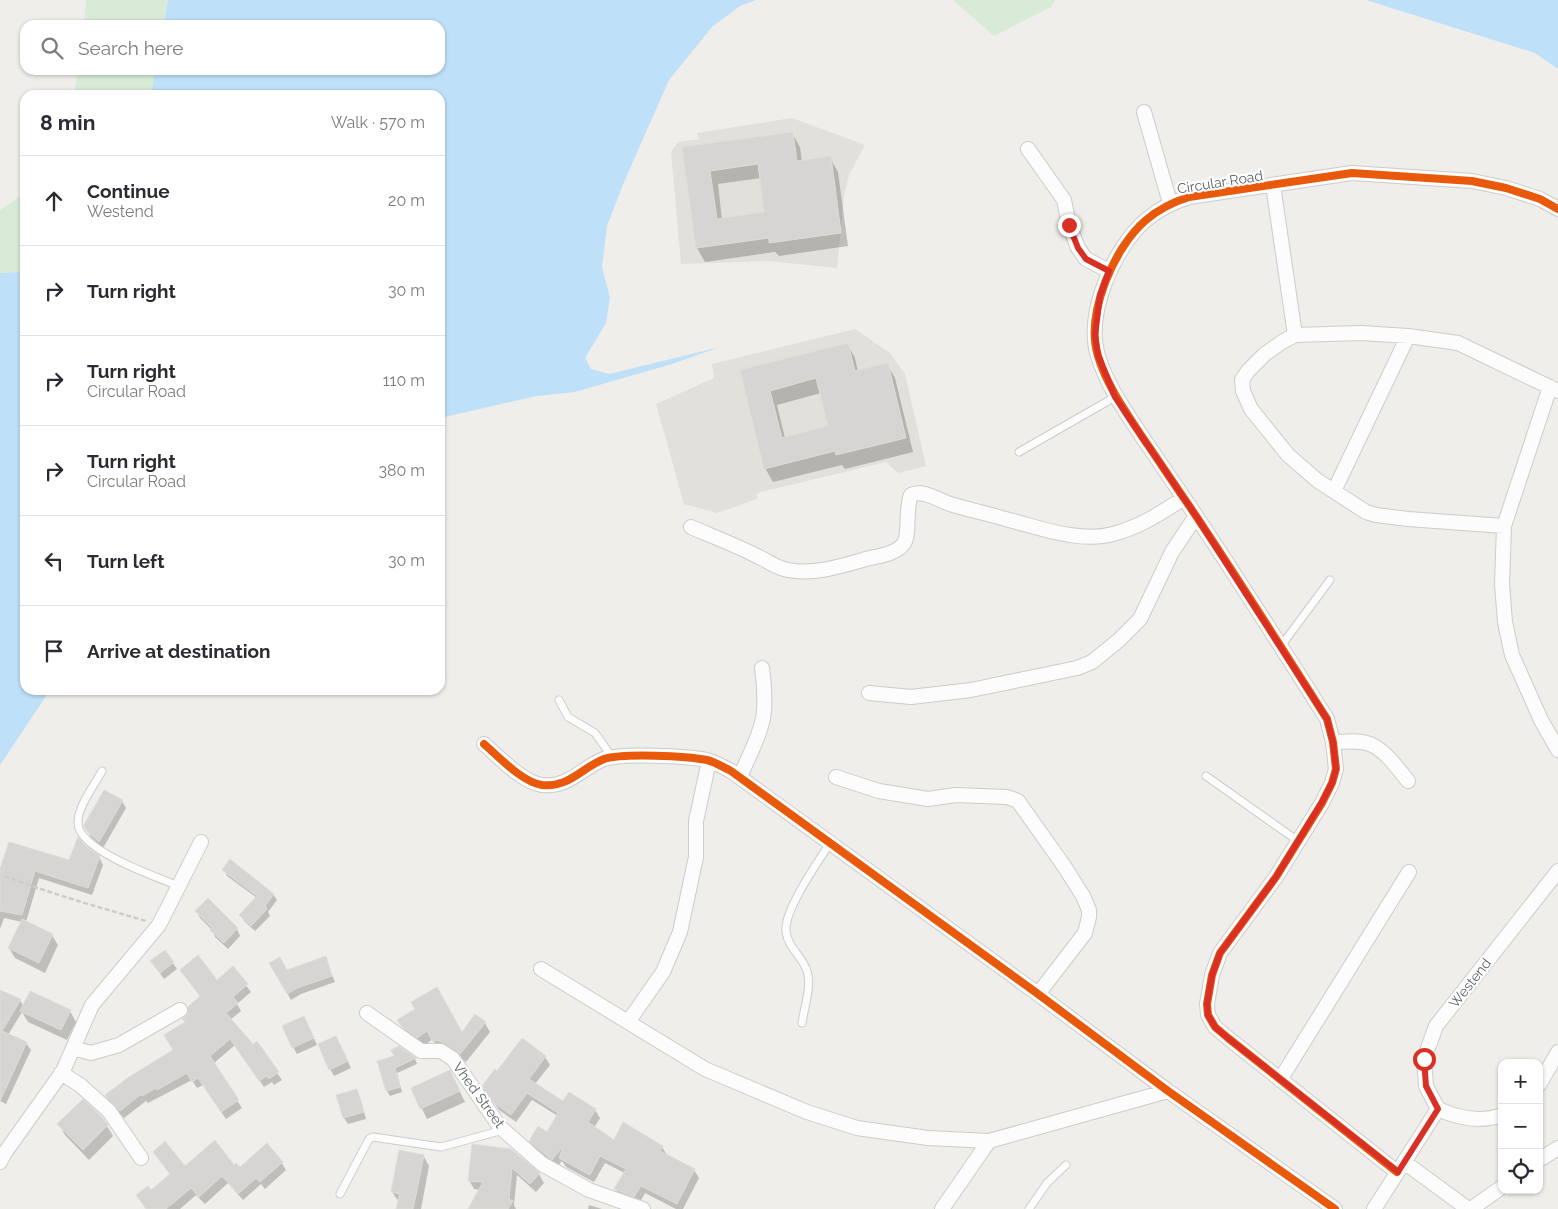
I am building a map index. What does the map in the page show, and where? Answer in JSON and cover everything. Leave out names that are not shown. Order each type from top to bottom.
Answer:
[{"type":"street","points":[[1144,112],[1170,203]]},
{"type":"street","points":[[1028,149],[1064,200],[1069,225],[1078,248],[1086,259],[1109,271]]},
{"type":"street","name":"Circular Road","points":[[1470,1209],[1401,1167],[1280,1080],[1215,1027],[1208,1015],[1208,987],[1220,953],[1276,877],[1332,783],[1336,769],[1333,742],[1327,719],[1196,516],[1115,397],[1098,355],[1095,335],[1100,296],[1109,271],[1132,235],[1146,220],[1170,203],[1189,197],[1352,173],[1472,181],[1506,188],[1540,199],[1558,209]]},
{"type":"street","points":[[1273,185],[1295,335]]},
{"type":"street","points":[[1504,526],[1408,519],[1366,512],[1318,481],[1288,455],[1251,409],[1243,391],[1242,380],[1265,354],[1295,335],[1361,333],[1408,336],[1458,343],[1554,389],[1504,526],[1502,584],[1505,622],[1512,656],[1541,720],[1558,750]]},
{"type":"street","points":[[1334,491],[1408,336]]},
{"type":"street","points":[[691,528],[762,558],[776,568],[790,571],[836,568],[893,552],[902,546],[907,537],[906,515],[908,500],[915,493],[1057,532],[1093,537],[1112,535],[1143,524],[1184,498]]},
{"type":"street","points":[[869,693],[911,697],[971,690],[1078,668],[1092,662],[1119,640],[1140,619],[1172,552],[1196,516]]},
{"type":"street","points":[[740,777],[764,713],[762,668]]},
{"type":"street","points":[[1333,742],[1371,744],[1381,751],[1408,781]]},
{"type":"street","points":[[484,744],[524,778],[542,785],[564,784],[604,759],[624,756],[688,757],[709,761],[731,771],[1168,1091],[1335,1209]]},
{"type":"street","points":[[628,1022],[663,972],[680,932],[696,857],[696,821],[709,761]]},
{"type":"street","points":[[836,778],[879,791],[928,799],[956,795],[1007,796],[1018,801],[1064,866],[1083,896],[1089,910],[1085,933],[1038,994]]},
{"type":"street","points":[[0,1162],[61,1073],[92,1005],[160,925],[201,842]]},
{"type":"street","name":"Westend","points":[[1438,1109],[1426,1086],[1424,1059],[1436,1026],[1558,871]]},
{"type":"street","points":[[1280,1080],[1408,872]]},
{"type":"street","points":[[541,968],[705,1069],[807,1112],[857,1128],[928,1138],[989,1141],[1168,1091]]},
{"type":"street","points":[[73,1048],[91,1053],[118,1045],[180,1010]]},
{"type":"street","name":"Vhed Street","points":[[367,1013],[421,1051],[441,1051],[453,1059],[504,1130],[542,1164],[589,1190],[643,1209]]},
{"type":"street","points":[[1543,1078],[1558,1052]]},
{"type":"street","points":[[61,1073],[80,1085],[108,1110],[141,1158]]},
{"type":"street","points":[[1374,1209],[1438,1109],[1450,1115],[1476,1120],[1498,1116]]},
{"type":"street","points":[[942,1209],[989,1141]]},
{"type":"street","points":[[1543,1157],[1558,1148]]},
{"type":"street","points":[[1470,1209],[1498,1190]]},
{"type":"lane","points":[[1019,452],[1115,397]]},
{"type":"lane","points":[[1280,646],[1330,580]]},
{"type":"lane","points":[[559,700],[568,717],[595,733],[612,758]]},
{"type":"lane","points":[[102,771],[81,809],[77,822],[79,833],[86,840],[114,858],[180,886]]},
{"type":"lane","points":[[1206,776],[1298,841]]},
{"type":"lane","points":[[802,1023],[809,982],[807,970],[789,944],[786,930],[788,914],[830,843]]},
{"type":"lane","points":[[340,1194],[369,1139],[373,1137],[441,1147],[504,1130]]},
{"type":"lane","points":[[1029,1209],[1046,1183],[1066,1165]]},
{"type":"path","points":[[5,876],[38,889],[64,895],[160,925]]},
{"type":"shaded area","points":[[792,118],[865,145],[849,175],[844,197],[837,268],[768,261],[681,264],[671,152],[678,142],[699,139],[697,133]]},
{"type":"shaded area","points":[[855,329],[890,353],[905,374],[926,466],[898,473],[886,462],[757,493],[757,499],[717,513],[684,504],[656,404],[714,378],[712,364]]},
{"type":"green space","points":[[86,0],[168,0],[165,20],[84,20]]},
{"type":"green space","points":[[953,0],[1055,0],[1051,7],[994,36]]},
{"type":"green space","points":[[77,75],[154,75],[152,90],[75,90]]},
{"type":"green space","points":[[20,196],[20,272],[0,273],[0,210]]},
{"type":"water","points":[[168,0],[756,0],[740,6],[712,27],[669,80],[624,182],[607,226],[602,267],[610,298],[606,323],[585,358],[591,369],[609,374],[720,347],[672,364],[575,392],[537,396],[445,417],[445,90],[152,90],[154,75],[445,75],[445,20],[165,20]]},
{"type":"water","points":[[1366,0],[1558,0],[1558,69],[1535,53]]},
{"type":"water","points":[[20,272],[20,695],[47,695],[0,765],[0,273]]},
{"type":"building","points":[[793,132],[797,161],[831,156],[841,233],[769,243],[769,238],[696,248],[682,147]],"holes":[[[758,164],[764,212],[717,219],[710,171]]]},
{"type":"building","points":[[848,343],[855,371],[888,363],[906,438],[836,455],[835,451],[764,469],[740,370]],"holes":[[[816,378],[828,426],[782,438],[770,391]]]},
{"type":"building","points":[[104,790],[123,800],[99,842],[86,830],[84,825]]},
{"type":"building","points":[[78,837],[87,847],[100,856],[88,888],[35,871],[22,915],[0,911],[0,869],[9,842],[69,860]]},
{"type":"building","points":[[230,859],[274,894],[265,906],[267,909],[251,926],[239,915],[257,896],[222,870]]},
{"type":"building","points":[[208,898],[238,928],[224,943],[210,930],[212,928],[195,911]]},
{"type":"building","points":[[22,919],[53,934],[39,963],[8,948]]},
{"type":"building","points":[[165,950],[174,962],[160,973],[150,961]]},
{"type":"building","points":[[198,955],[217,980],[233,966],[248,984],[233,997],[238,1003],[226,1013],[253,1044],[257,1041],[279,1072],[269,1079],[267,1076],[259,1081],[230,1039],[210,1056],[239,1100],[221,1112],[198,1078],[192,1082],[187,1073],[157,1090],[156,1088],[142,1096],[141,1094],[120,1111],[105,1095],[129,1077],[173,1050],[164,1035],[185,1022],[182,1019],[188,1014],[188,1007],[200,996],[180,970]]},
{"type":"building","points":[[326,956],[332,976],[297,988],[287,994],[269,963],[280,957],[287,970]]},
{"type":"building","points":[[437,987],[462,1032],[475,1014],[486,1022],[460,1054],[445,1043],[436,1040],[433,1042],[427,1031],[417,1038],[402,1027],[397,1020],[415,1009],[411,1002]]},
{"type":"building","points":[[0,990],[21,999],[2,1031],[27,1042],[0,1101]]},
{"type":"building","points":[[30,991],[71,1010],[61,1030],[20,1011]]},
{"type":"building","points":[[304,1016],[314,1038],[292,1048],[282,1026]]},
{"type":"building","points":[[336,1036],[348,1061],[329,1070],[318,1044]]},
{"type":"building","points":[[522,1038],[546,1056],[529,1079],[563,1101],[569,1092],[596,1109],[588,1122],[614,1140],[623,1122],[663,1146],[660,1151],[695,1169],[677,1204],[641,1186],[634,1197],[614,1189],[626,1169],[600,1156],[590,1175],[559,1158],[564,1145],[552,1160],[529,1141],[538,1126],[547,1132],[558,1113],[527,1093],[511,1115],[493,1102],[482,1086],[495,1069],[497,1071]]},
{"type":"building","points":[[399,1046],[416,1058],[395,1068],[400,1087],[386,1091],[377,1061],[394,1056],[391,1050]]},
{"type":"building","points":[[450,1070],[460,1091],[420,1109],[411,1088]]},
{"type":"building","points":[[357,1089],[364,1112],[343,1118],[336,1095]]},
{"type":"building","points":[[83,1099],[108,1125],[83,1150],[57,1124]]},
{"type":"building","points":[[215,1140],[234,1165],[236,1163],[240,1167],[267,1143],[283,1162],[260,1182],[256,1178],[238,1194],[222,1176],[199,1197],[191,1188],[166,1209],[147,1209],[136,1195],[148,1186],[151,1190],[170,1174],[153,1152],[165,1141],[185,1166]]},
{"type":"building","points":[[472,1144],[511,1149],[540,1173],[530,1184],[512,1168],[509,1199],[513,1201],[508,1209],[468,1209],[483,1182],[468,1181]]},
{"type":"building","points":[[399,1150],[424,1155],[413,1209],[396,1209],[400,1194],[391,1192]]},
{"type":"cycle path","points":[[1397,1172],[1228,1038],[1215,1027],[1208,1015],[1207,1004],[1212,975],[1220,953],[1276,877],[1322,803],[1332,783],[1336,769],[1333,742],[1327,719],[1112,388],[1098,356],[1095,339],[1099,302],[1113,264],[1134,232],[1156,212],[1189,197],[1352,173],[1472,181],[1506,188],[1540,199],[1558,209]]},
{"type":"cycle path","points":[[484,744],[519,774],[534,783],[542,785],[560,783],[604,759],[626,756],[670,756],[697,759],[716,763],[731,771],[1168,1091],[1335,1209]]},
{"type":"route","points":[[1069,225],[1078,248],[1086,259],[1109,271],[1096,312],[1095,335],[1098,355],[1115,397],[1196,516],[1327,719],[1333,742],[1336,769],[1332,783],[1276,877],[1220,953],[1208,987],[1208,1015],[1215,1027],[1228,1038],[1398,1172],[1438,1109],[1426,1086],[1424,1059]]}]
